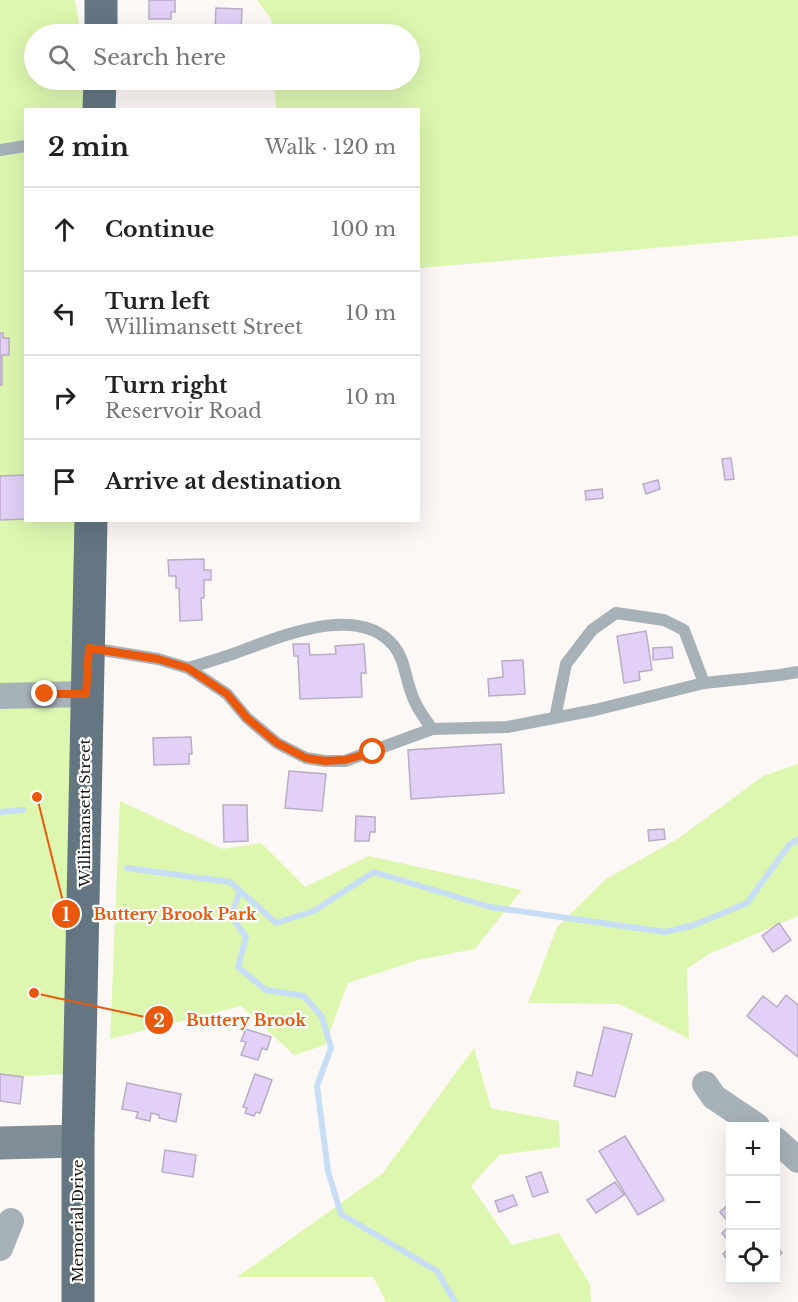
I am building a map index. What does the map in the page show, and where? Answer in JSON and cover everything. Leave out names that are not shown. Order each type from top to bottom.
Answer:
[{"type":"main road","points":[[101,0],[101,24]]},
{"type":"main road","points":[[99,108],[100,90]]},
{"type":"main road","name":"Willimansett Street","points":[[78,1141],[91,522]]},
{"type":"main road","name":"Memorial Drive","points":[[78,1141],[78,1302]]},
{"type":"street","points":[[0,696],[86,694]]},
{"type":"street","points":[[705,1084],[714,1097],[750,1122]]},
{"type":"street","points":[[0,1143],[78,1141]]},
{"type":"street","points":[[780,1144],[798,1160]]},
{"type":"street","points":[[0,1248],[11,1221]]},
{"type":"lane","points":[[555,718],[566,664],[592,630],[616,613],[664,620],[684,630],[704,683]]},
{"type":"lane","points":[[188,668],[272,638],[321,627],[349,624],[368,627],[385,636],[396,648],[403,662],[416,706],[432,729]]},
{"type":"lane","points":[[89,648],[158,659],[188,668],[227,694],[247,718],[277,743],[306,758],[325,761],[345,760],[432,729],[507,727],[704,683],[798,672]]},
{"type":"green space","points":[[0,0],[75,0],[79,24],[24,24],[24,90],[90,90],[93,108],[24,108],[24,522],[84,522],[64,1074],[0,1078]]},
{"type":"green space","points":[[257,0],[798,0],[798,236],[420,268],[420,108],[276,108],[275,90],[420,90],[420,24],[271,24],[271,19]]},
{"type":"green space","points":[[798,764],[798,916],[709,954],[687,969],[689,1039],[619,1004],[528,1003],[557,927],[606,879],[679,838],[763,776]]},
{"type":"green space","points":[[120,801],[223,849],[261,843],[305,887],[369,856],[522,890],[475,949],[418,960],[348,983],[325,1045],[294,1055],[241,1006],[110,1039]]},
{"type":"green space","points":[[474,1048],[491,1108],[559,1121],[560,1147],[499,1155],[471,1186],[512,1245],[559,1233],[590,1284],[591,1302],[386,1302],[373,1277],[237,1277],[383,1173]]},
{"type":"building","points":[[149,0],[175,0],[175,12],[171,12],[171,19],[149,19]]},
{"type":"building","points":[[216,8],[242,9],[241,24],[215,24]]},
{"type":"building","points":[[0,333],[3,333],[3,338],[9,338],[9,355],[2,355],[2,385],[0,385]]},
{"type":"building","points":[[731,458],[734,479],[725,480],[722,459]]},
{"type":"building","points":[[24,475],[24,519],[0,520],[0,476]]},
{"type":"building","points":[[658,480],[660,489],[646,494],[643,484]]},
{"type":"building","points":[[602,489],[603,498],[586,500],[585,491]]},
{"type":"building","points":[[204,559],[204,570],[211,570],[211,580],[204,580],[204,598],[201,598],[202,620],[180,621],[179,588],[176,588],[176,576],[169,576],[168,560]]},
{"type":"building","points":[[646,631],[652,670],[639,672],[640,680],[624,683],[617,636]]},
{"type":"building","points":[[293,644],[309,644],[310,655],[336,654],[335,646],[364,644],[366,673],[361,673],[362,697],[300,699],[298,656],[294,656]]},
{"type":"building","points":[[672,647],[673,658],[653,660],[653,648]]},
{"type":"building","points":[[523,660],[525,694],[489,696],[488,679],[503,677],[502,661]]},
{"type":"building","points":[[191,737],[192,754],[189,754],[189,764],[154,765],[153,738]]},
{"type":"building","points":[[501,744],[504,793],[411,799],[408,750]]},
{"type":"building","points":[[289,771],[326,774],[322,811],[285,808]]},
{"type":"building","points":[[223,805],[247,805],[248,841],[224,842]]},
{"type":"building","points":[[356,816],[375,817],[375,832],[370,832],[369,841],[355,841]]},
{"type":"building","points":[[664,829],[665,839],[649,841],[648,830]]},
{"type":"building","points":[[779,923],[791,940],[773,952],[762,936]]},
{"type":"building","points":[[786,995],[798,1005],[798,1057],[747,1016],[763,996],[777,1007]]},
{"type":"building","points":[[604,1027],[632,1034],[615,1097],[574,1086],[577,1072],[592,1076]]},
{"type":"building","points":[[246,1029],[271,1037],[267,1050],[262,1048],[258,1060],[241,1055],[246,1042],[241,1041]]},
{"type":"building","points":[[0,1074],[23,1077],[20,1104],[0,1101]]},
{"type":"building","points":[[255,1074],[272,1080],[260,1113],[256,1112],[254,1116],[245,1113],[247,1108],[243,1107]]},
{"type":"building","points":[[127,1083],[181,1094],[176,1122],[159,1118],[159,1115],[151,1113],[150,1121],[136,1118],[138,1112],[122,1109]]},
{"type":"building","points":[[625,1136],[664,1200],[638,1215],[599,1151]]},
{"type":"building","points":[[165,1150],[196,1155],[193,1177],[162,1172]]},
{"type":"building","points":[[541,1172],[548,1192],[533,1197],[526,1177]]},
{"type":"building","points":[[615,1182],[624,1195],[596,1213],[587,1200]]},
{"type":"building","points":[[513,1195],[517,1205],[499,1212],[495,1201]]},
{"type":"building","points":[[726,1207],[726,1219],[720,1212]]},
{"type":"waterway","points":[[0,812],[23,810]]},
{"type":"waterway","points":[[127,868],[230,882],[276,923],[314,911],[374,872],[490,907],[665,932],[694,925],[747,903],[789,845],[798,839]]},
{"type":"waterway","points":[[240,891],[231,916],[246,937],[238,967],[266,990],[304,996],[322,1017],[331,1048],[317,1086],[328,1171],[341,1214],[437,1271],[455,1302]]},
{"type":"place","name":"Buttery Brook Park","points":[[37,797]]},
{"type":"place","name":"Buttery Brook","points":[[34,993]]},
{"type":"route","points":[[45,694],[86,694],[89,648],[158,659],[188,668],[227,694],[247,718],[277,743],[306,758],[325,761],[345,760],[373,752]]}]
